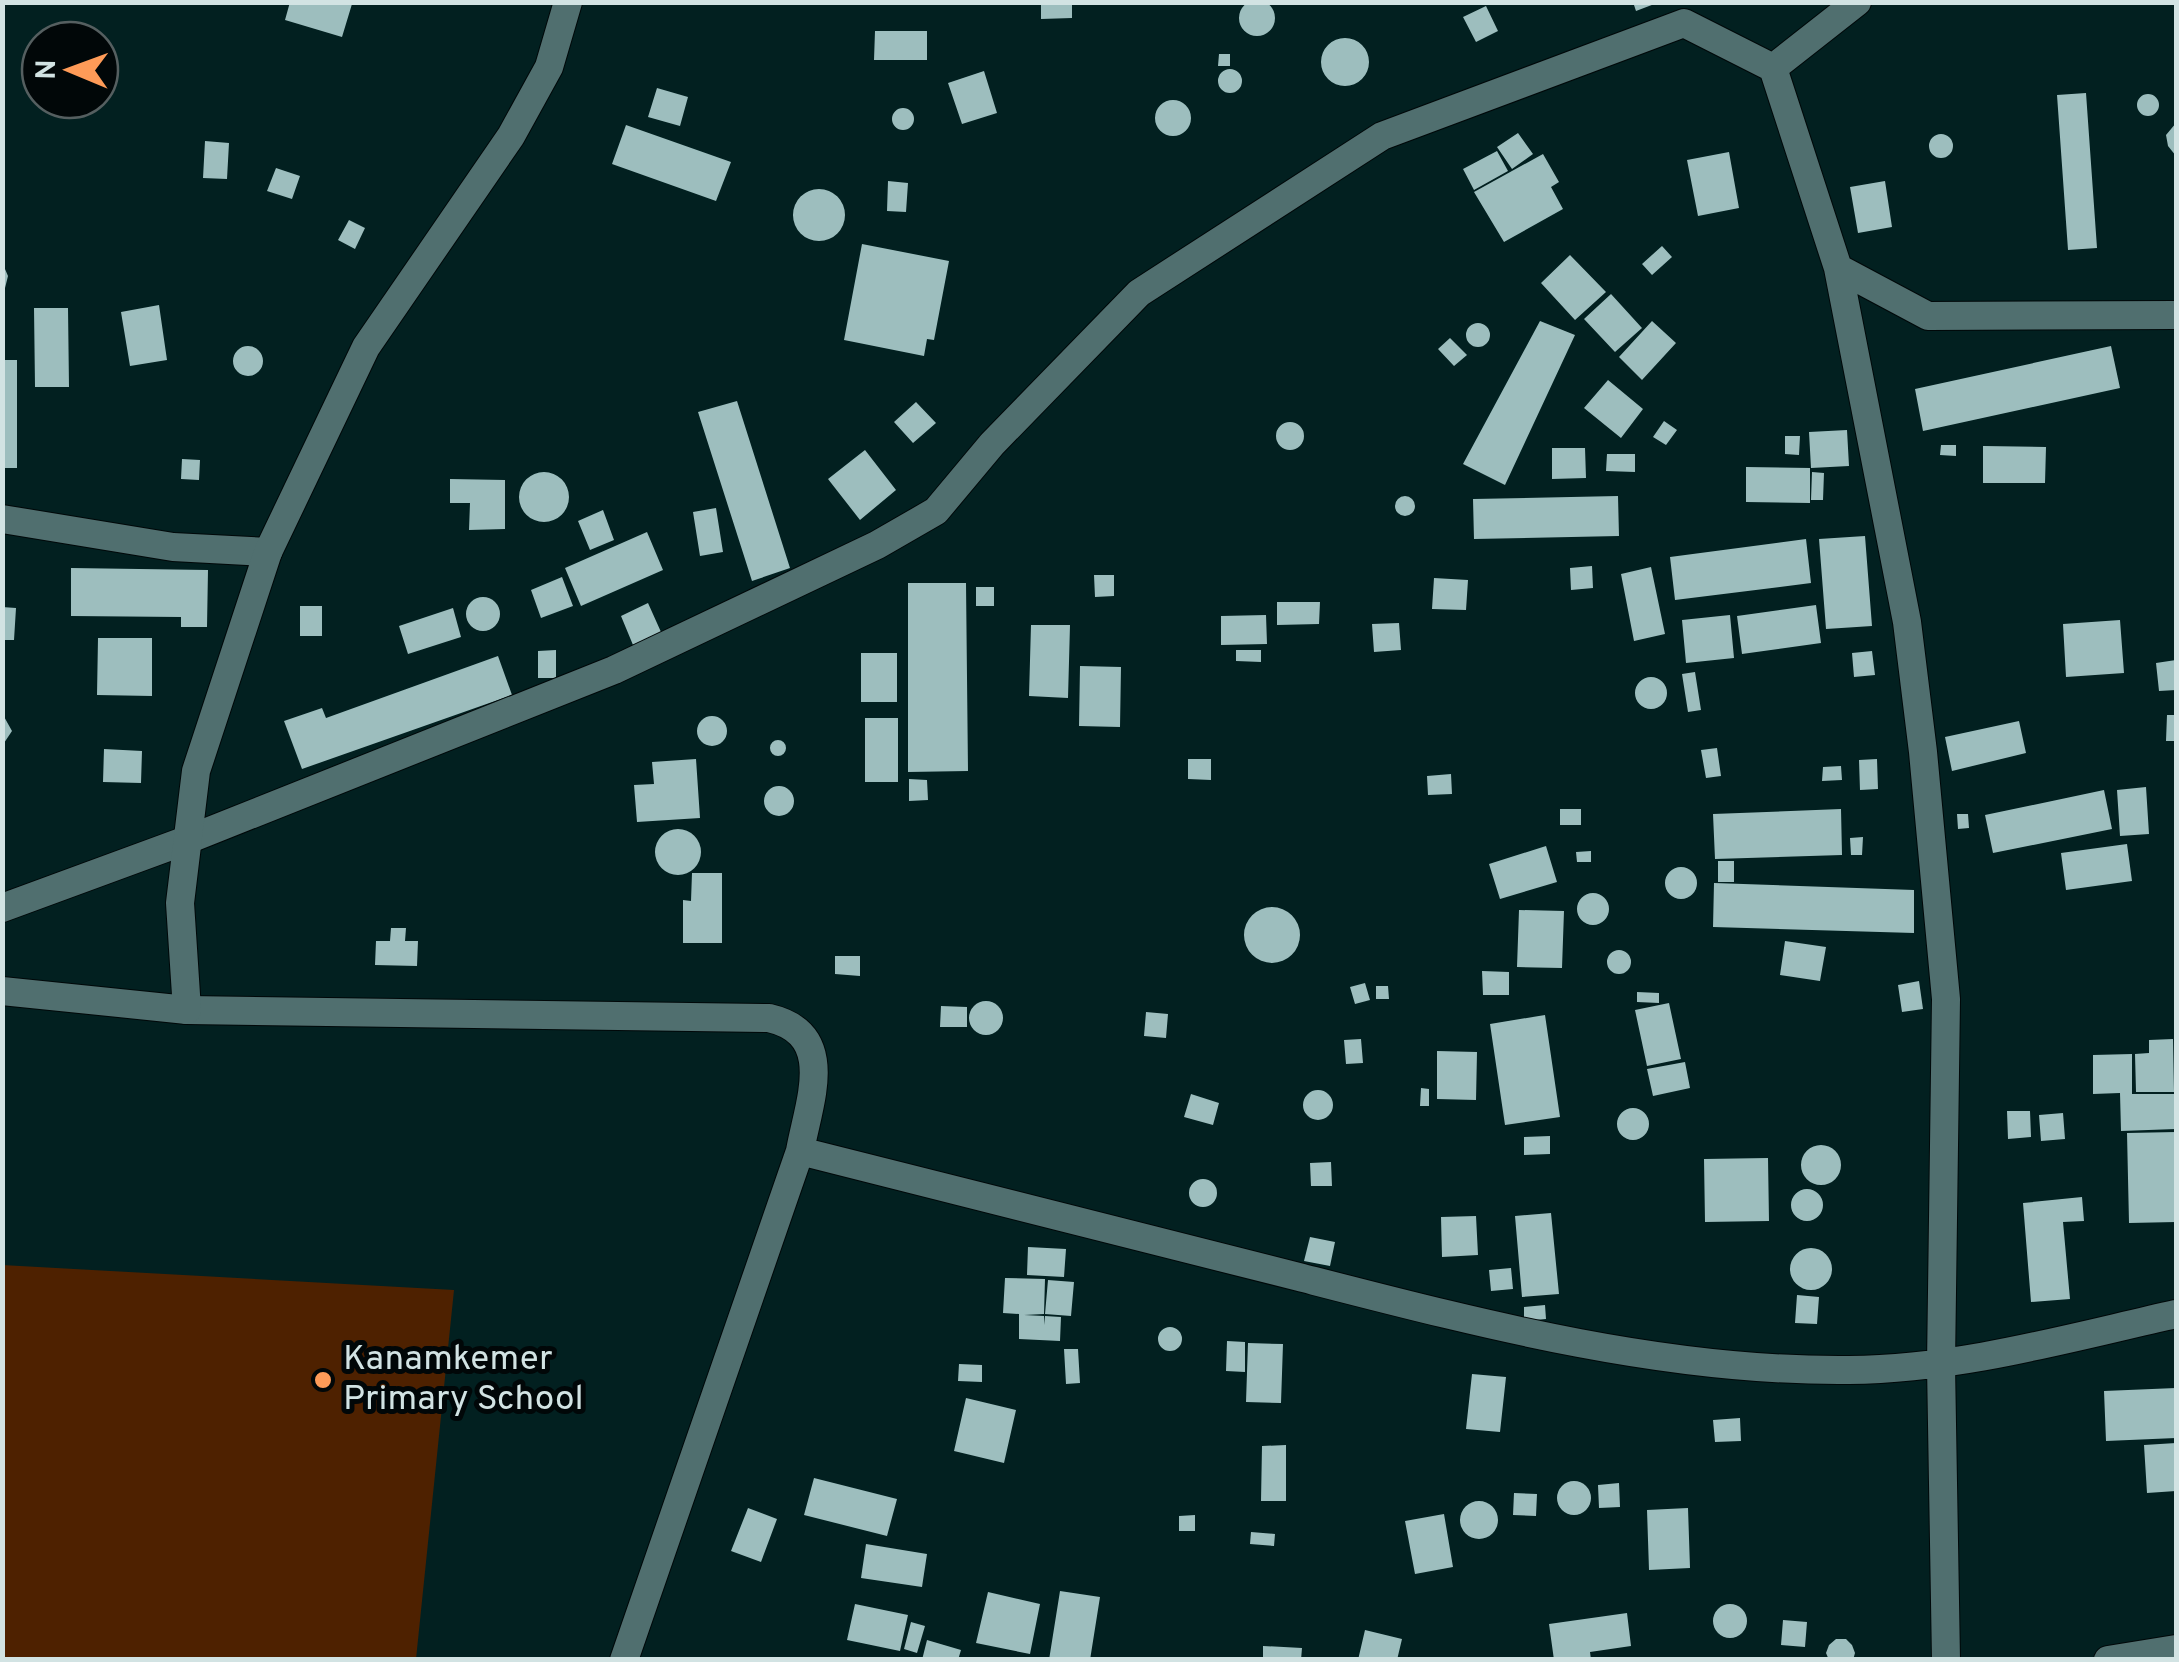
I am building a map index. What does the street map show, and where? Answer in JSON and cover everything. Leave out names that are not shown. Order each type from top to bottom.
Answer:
[{"type":"street","points":[[188,1010],[180,903],[196,770],[268,552],[366,348],[510,136],[549,67],[568,2]]},
{"type":"street","points":[[1773,68],[1856,2]]},
{"type":"street","points":[[2,908],[187,840],[614,670],[877,545],[936,511],[992,444],[1139,292],[1382,136],[1684,23],[1773,68],[1838,268],[1907,622],[1946,999],[1941,1366],[1946,1660]]},
{"type":"street","points":[[1838,268],[1928,316],[2176,316]]},
{"type":"street","points":[[2,518],[173,548],[268,552]]},
{"type":"street","points":[[2,991],[188,1010],[750,1018],[787,1022],[800,1031],[809,1043],[816,1067],[800,1151],[624,1660]]},
{"type":"street","points":[[800,1151],[1364,1294],[1644,1354],[1770,1368],[1941,1366],[2176,1314]]},
{"type":"street","points":[[2108,1660],[2176,1649]]},
{"type":"shaded area","points":[[2,1265],[454,1290],[416,1659],[3,1659]]},
{"type":"building","points":[[1257,0],[1269,6],[1275,18],[1269,30],[1257,36],[1245,30],[1239,18],[1245,6]]},
{"type":"building","points":[[290,2],[352,4],[342,37],[285,20]]},
{"type":"building","points":[[1041,2],[1072,2],[1072,18],[1041,19]]},
{"type":"building","points":[[1633,2],[1657,2],[1657,3],[1636,11]]},
{"type":"building","points":[[1486,6],[1498,31],[1476,42],[1463,17]]},
{"type":"building","points":[[875,31],[927,31],[927,60],[874,60]]},
{"type":"building","points":[[1345,38],[1362,45],[1369,62],[1362,79],[1345,86],[1328,79],[1321,62],[1328,45]]},
{"type":"building","points":[[1219,54],[1230,54],[1230,66],[1218,66]]},
{"type":"building","points":[[1230,69],[1239,72],[1239,90],[1230,93],[1221,90],[1218,81],[1221,72]]},
{"type":"building","points":[[984,71],[997,113],[962,124],[948,83]]},
{"type":"building","points":[[657,88],[688,97],[680,126],[648,117]]},
{"type":"building","points":[[2086,93],[2097,248],[2068,250],[2057,95]]},
{"type":"building","points":[[2148,94],[2156,97],[2156,113],[2148,116],[2140,113],[2137,105],[2140,97]]},
{"type":"building","points":[[1173,100],[1186,105],[1191,118],[1186,131],[1173,136],[1160,131],[1155,118],[1160,105]]},
{"type":"building","points":[[903,108],[911,111],[911,127],[903,130],[895,127],[892,119],[895,111]]},
{"type":"building","points":[[2176,123],[2176,156],[2166,135]]},
{"type":"building","points":[[626,125],[731,162],[716,201],[612,164]]},
{"type":"building","points":[[1518,133],[1533,154],[1512,169],[1497,147]]},
{"type":"building","points":[[1941,134],[1950,137],[1950,155],[1941,158],[1932,155],[1929,146],[1932,137]]},
{"type":"building","points":[[205,141],[229,143],[227,179],[203,178]]},
{"type":"building","points":[[1497,151],[1508,171],[1474,190],[1463,169]]},
{"type":"building","points":[[1729,152],[1739,208],[1698,216],[1687,160]]},
{"type":"building","points":[[1543,154],[1559,182],[1551,187],[1563,209],[1504,242],[1474,192]]},
{"type":"building","points":[[276,168],[300,176],[292,199],[267,191]]},
{"type":"building","points":[[888,181],[908,183],[906,212],[887,211]]},
{"type":"building","points":[[1885,181],[1892,227],[1858,233],[1850,187]]},
{"type":"building","points":[[819,189],[838,196],[845,215],[838,234],[819,241],[800,234],[793,215],[800,196]]},
{"type":"building","points":[[349,220],[365,228],[355,249],[338,240]]},
{"type":"building","points":[[862,244],[949,261],[934,340],[927,339],[924,356],[844,340]]},
{"type":"building","points":[[1662,246],[1672,257],[1652,275],[1642,264]]},
{"type":"building","points":[[1570,255],[1606,292],[1575,320],[1541,283]]},
{"type":"building","points":[[2,262],[8,276],[4,292],[2,292]]},
{"type":"building","points":[[1611,294],[1642,328],[1615,352],[1584,319]]},
{"type":"building","points":[[159,305],[167,360],[130,366],[121,312]]},
{"type":"building","points":[[34,308],[68,308],[69,387],[35,387]]},
{"type":"building","points":[[1540,321],[1575,335],[1505,485],[1463,464]]},
{"type":"building","points":[[1652,321],[1676,343],[1642,380],[1619,357]]},
{"type":"building","points":[[1478,323],[1487,326],[1487,344],[1478,347],[1469,344],[1466,335],[1469,326]]},
{"type":"building","points":[[1450,338],[1467,355],[1454,366],[1438,349]]},
{"type":"building","points":[[248,346],[259,350],[263,361],[259,372],[248,376],[237,372],[233,361],[237,350]]},
{"type":"building","points":[[2111,346],[2120,388],[1923,431],[1915,389]]},
{"type":"building","points":[[2,360],[17,360],[17,468],[2,468]]},
{"type":"building","points":[[1608,380],[1643,409],[1621,438],[1584,408]]},
{"type":"building","points":[[737,401],[790,568],[752,581],[698,412]]},
{"type":"building","points":[[916,402],[936,423],[913,443],[894,422]]},
{"type":"building","points":[[1664,421],[1677,430],[1666,445],[1653,437]]},
{"type":"building","points":[[1290,422],[1300,426],[1304,436],[1300,446],[1290,450],[1280,446],[1276,436],[1280,426]]},
{"type":"building","points":[[1847,430],[1849,466],[1811,468],[1809,432]]},
{"type":"building","points":[[1785,436],[1800,436],[1799,455],[1785,454]]},
{"type":"building","points":[[1941,445],[1956,445],[1956,456],[1940,455]]},
{"type":"building","points":[[1983,446],[2046,447],[2045,483],[1983,483]]},
{"type":"building","points":[[1552,448],[1585,448],[1586,478],[1552,479]]},
{"type":"building","points":[[865,450],[896,490],[860,520],[828,479]]},
{"type":"building","points":[[1607,454],[1635,454],[1635,472],[1606,471]]},
{"type":"building","points":[[182,459],[200,460],[199,480],[181,479]]},
{"type":"building","points":[[1746,467],[1810,468],[1810,503],[1746,502]]},
{"type":"building","points":[[544,472],[562,479],[569,497],[562,515],[544,522],[526,515],[519,497],[526,479]]},
{"type":"building","points":[[1812,472],[1824,473],[1823,500],[1811,500]]},
{"type":"building","points":[[450,479],[505,480],[505,529],[469,530],[470,503],[450,503]]},
{"type":"building","points":[[1405,496],[1415,506],[1405,516],[1395,506]]},
{"type":"building","points":[[1618,496],[1619,536],[1474,539],[1473,499]]},
{"type":"building","points":[[716,508],[723,552],[700,556],[693,512]]},
{"type":"building","points":[[603,510],[614,540],[590,550],[578,521]]},
{"type":"building","points":[[647,532],[663,570],[581,606],[565,568]]},
{"type":"building","points":[[1865,536],[1872,626],[1826,629],[1819,539]]},
{"type":"building","points":[[1806,539],[1811,583],[1675,600],[1670,557]]},
{"type":"building","points":[[1592,566],[1593,588],[1571,590],[1570,568]]},
{"type":"building","points":[[1651,567],[1665,634],[1634,641],[1621,574]]},
{"type":"building","points":[[71,568],[208,570],[207,627],[181,627],[181,617],[71,616]]},
{"type":"building","points":[[1094,575],[1114,575],[1114,596],[1095,597]]},
{"type":"building","points":[[562,577],[573,606],[541,618],[531,590]]},
{"type":"building","points":[[1434,578],[1468,580],[1466,610],[1432,609]]},
{"type":"building","points":[[908,583],[966,583],[968,771],[908,772]]},
{"type":"building","points":[[976,587],[994,587],[994,606],[976,606]]},
{"type":"building","points":[[483,597],[495,602],[500,614],[495,626],[483,631],[471,626],[466,614],[471,602]]},
{"type":"building","points":[[1277,602],[1320,602],[1319,624],[1277,625]]},
{"type":"building","points":[[648,603],[661,632],[633,645],[621,616]]},
{"type":"building","points":[[1816,605],[1821,643],[1742,654],[1737,616]]},
{"type":"building","points":[[300,606],[322,606],[322,636],[300,636]]},
{"type":"building","points":[[2,607],[16,608],[14,640],[2,640]]},
{"type":"building","points":[[453,608],[461,637],[408,654],[399,626]]},
{"type":"building","points":[[1266,615],[1267,644],[1221,645],[1221,616]]},
{"type":"building","points":[[1730,615],[1734,658],[1686,663],[1682,620]]},
{"type":"building","points":[[2120,620],[2124,673],[2066,677],[2063,624]]},
{"type":"building","points":[[1399,623],[1401,650],[1374,652],[1372,624]]},
{"type":"building","points":[[1031,625],[1070,625],[1068,698],[1029,696]]},
{"type":"building","points":[[98,638],[152,638],[152,696],[97,695]]},
{"type":"building","points":[[556,650],[556,678],[538,678],[538,651]]},
{"type":"building","points":[[1236,650],[1261,650],[1261,662],[1236,661]]},
{"type":"building","points":[[1872,651],[1875,675],[1854,677],[1852,653]]},
{"type":"building","points":[[861,653],[897,653],[897,702],[861,702]]},
{"type":"building","points":[[498,656],[512,695],[302,769],[284,721],[322,708],[326,718]]},
{"type":"building","points":[[2176,660],[2176,690],[2159,691],[2156,663]]},
{"type":"building","points":[[1080,666],[1121,667],[1120,727],[1079,726]]},
{"type":"building","points":[[1695,672],[1701,710],[1688,712],[1682,674]]},
{"type":"building","points":[[1651,677],[1663,681],[1667,693],[1663,705],[1651,709],[1639,705],[1635,693],[1639,681]]},
{"type":"building","points":[[2,713],[12,731],[2,746]]},
{"type":"building","points":[[2167,715],[2176,715],[2176,741],[2166,741]]},
{"type":"building","points":[[712,716],[723,720],[727,731],[723,742],[712,746],[701,742],[697,731],[701,720]]},
{"type":"building","points":[[865,718],[898,718],[898,782],[865,782]]},
{"type":"building","points":[[2019,721],[2026,753],[1952,771],[1945,737]]},
{"type":"building","points":[[778,740],[786,748],[778,756],[770,748]]},
{"type":"building","points":[[1717,748],[1721,776],[1706,778],[1701,750]]},
{"type":"building","points":[[104,749],[142,751],[141,783],[103,782]]},
{"type":"building","points":[[696,759],[700,818],[637,822],[634,785],[654,784],[652,762]]},
{"type":"building","points":[[1188,759],[1211,759],[1211,780],[1188,779]]},
{"type":"building","points":[[1877,759],[1878,789],[1860,790],[1859,760]]},
{"type":"building","points":[[1841,766],[1842,780],[1822,781],[1823,767]]},
{"type":"building","points":[[1451,774],[1452,794],[1428,795],[1427,776]]},
{"type":"building","points":[[909,779],[927,780],[928,800],[909,801]]},
{"type":"building","points":[[779,786],[790,790],[794,801],[790,812],[779,816],[768,812],[764,801],[768,790]]},
{"type":"building","points":[[2146,787],[2149,834],[2120,836],[2117,790]]},
{"type":"building","points":[[2104,790],[2112,829],[1993,853],[1985,815]]},
{"type":"building","points":[[1560,809],[1581,809],[1581,825],[1560,825]]},
{"type":"building","points":[[1841,809],[1842,855],[1715,859],[1713,814]]},
{"type":"building","points":[[1957,814],[1968,814],[1969,828],[1958,829]]},
{"type":"building","points":[[678,829],[694,836],[701,852],[694,868],[678,875],[662,868],[655,852],[662,836]]},
{"type":"building","points":[[1863,837],[1862,855],[1851,855],[1850,838]]},
{"type":"building","points":[[2127,844],[2132,881],[2066,890],[2061,853]]},
{"type":"building","points":[[1546,846],[1557,882],[1500,899],[1489,864]]},
{"type":"building","points":[[1591,851],[1591,862],[1577,862],[1576,852]]},
{"type":"building","points":[[1718,861],[1734,861],[1734,882],[1718,882]]},
{"type":"building","points":[[1681,867],[1693,871],[1697,883],[1693,895],[1681,899],[1669,895],[1665,883],[1669,871]]},
{"type":"building","points":[[692,873],[722,873],[722,943],[683,943],[683,900],[691,901]]},
{"type":"building","points":[[1714,883],[1914,890],[1914,933],[1713,927]]},
{"type":"building","points":[[1593,893],[1604,898],[1609,909],[1604,920],[1593,925],[1582,920],[1577,909],[1582,898]]},
{"type":"building","points":[[1272,907],[1292,915],[1300,935],[1292,955],[1272,963],[1252,955],[1244,935],[1252,915]]},
{"type":"building","points":[[1519,910],[1564,911],[1562,968],[1517,967]]},
{"type":"building","points":[[391,928],[406,928],[405,941],[418,941],[417,966],[375,965],[376,941],[390,941]]},
{"type":"building","points":[[1785,941],[1826,947],[1820,981],[1780,975]]},
{"type":"building","points":[[1619,950],[1628,953],[1628,971],[1619,974],[1610,971],[1607,962],[1610,953]]},
{"type":"building","points":[[835,956],[860,956],[860,976],[835,974]]},
{"type":"building","points":[[1482,971],[1509,972],[1509,995],[1483,995]]},
{"type":"building","points":[[1919,981],[1923,1009],[1902,1012],[1898,985]]},
{"type":"building","points":[[1365,983],[1370,1000],[1355,1004],[1350,987]]},
{"type":"building","points":[[1376,986],[1388,986],[1389,999],[1376,999]]},
{"type":"building","points":[[1637,992],[1659,993],[1659,1003],[1637,1002]]},
{"type":"building","points":[[986,1001],[998,1006],[1003,1018],[998,1030],[986,1035],[974,1030],[969,1018],[974,1006]]},
{"type":"building","points":[[1669,1003],[1681,1059],[1647,1066],[1635,1010]]},
{"type":"building","points":[[941,1006],[967,1007],[967,1027],[940,1027]]},
{"type":"building","points":[[1146,1012],[1168,1014],[1166,1038],[1144,1036]]},
{"type":"building","points":[[1545,1015],[1560,1117],[1505,1125],[1490,1024]]},
{"type":"building","points":[[1361,1039],[1363,1063],[1346,1064],[1344,1040]]},
{"type":"building","points":[[2173,1039],[2174,1092],[2136,1092],[2135,1054],[2149,1053],[2149,1040]]},
{"type":"building","points":[[1437,1051],[1477,1052],[1476,1100],[1437,1099]]},
{"type":"building","points":[[2132,1054],[2132,1094],[2176,1094],[2176,1129],[2121,1131],[2120,1093],[2093,1094],[2093,1055]]},
{"type":"building","points":[[1685,1062],[1690,1088],[1653,1096],[1647,1069]]},
{"type":"building","points":[[1421,1088],[1429,1089],[1429,1106],[1420,1106]]},
{"type":"building","points":[[1318,1090],[1329,1094],[1333,1105],[1329,1116],[1318,1120],[1307,1116],[1303,1105],[1307,1094]]},
{"type":"building","points":[[1191,1094],[1219,1103],[1213,1125],[1184,1117]]},
{"type":"building","points":[[1633,1108],[1644,1113],[1649,1124],[1644,1135],[1633,1140],[1622,1135],[1617,1124],[1622,1113]]},
{"type":"building","points":[[2007,1111],[2030,1111],[2031,1137],[2008,1139]]},
{"type":"building","points":[[2063,1113],[2065,1139],[2041,1141],[2039,1115]]},
{"type":"building","points":[[2176,1132],[2176,1222],[2129,1223],[2127,1133]]},
{"type":"building","points":[[1550,1136],[1550,1154],[1524,1155],[1524,1137]]},
{"type":"building","points":[[1821,1145],[1835,1151],[1841,1165],[1835,1179],[1821,1185],[1807,1179],[1801,1165],[1807,1151]]},
{"type":"building","points":[[1768,1158],[1769,1221],[1705,1222],[1704,1159]]},
{"type":"building","points":[[1331,1162],[1332,1186],[1311,1186],[1310,1163]]},
{"type":"building","points":[[1203,1179],[1213,1183],[1217,1193],[1213,1203],[1203,1207],[1193,1203],[1189,1193],[1193,1183]]},
{"type":"building","points":[[1807,1189],[1818,1194],[1823,1205],[1818,1216],[1807,1221],[1796,1216],[1791,1205],[1796,1194]]},
{"type":"building","points":[[2082,1197],[2084,1221],[2063,1222],[2070,1299],[2031,1302],[2023,1203]]},
{"type":"building","points":[[1551,1213],[1559,1294],[1522,1297],[1515,1216]]},
{"type":"building","points":[[1476,1216],[1478,1255],[1442,1257],[1441,1217]]},
{"type":"building","points":[[1310,1237],[1335,1242],[1330,1266],[1304,1261]]},
{"type":"building","points":[[1028,1247],[1066,1249],[1064,1277],[1027,1275]]},
{"type":"building","points":[[1811,1248],[1826,1254],[1832,1269],[1826,1284],[1811,1290],[1796,1284],[1790,1269],[1796,1254]]},
{"type":"building","points":[[1511,1268],[1513,1289],[1491,1291],[1489,1270]]},
{"type":"building","points":[[1005,1278],[1045,1279],[1044,1314],[1024,1315],[1044,1316],[1044,1325],[1045,1316],[1061,1317],[1060,1341],[1019,1339],[1019,1314],[1003,1313]]},
{"type":"building","points":[[1048,1280],[1074,1282],[1071,1316],[1045,1314]]},
{"type":"building","points":[[1797,1295],[1819,1297],[1817,1324],[1795,1323]]},
{"type":"building","points":[[1545,1305],[1546,1319],[1524,1321],[1524,1307]]},
{"type":"building","points":[[1170,1327],[1179,1330],[1179,1348],[1170,1351],[1161,1348],[1158,1339],[1161,1330]]},
{"type":"building","points":[[1227,1341],[1245,1342],[1245,1372],[1226,1371]]},
{"type":"building","points":[[1248,1343],[1283,1344],[1281,1403],[1246,1402]]},
{"type":"building","points":[[1064,1349],[1078,1349],[1080,1383],[1066,1384]]},
{"type":"building","points":[[959,1364],[982,1365],[982,1382],[958,1381]]},
{"type":"building","points":[[1472,1374],[1506,1377],[1500,1432],[1466,1429]]},
{"type":"building","points":[[2176,1388],[2176,1438],[2106,1441],[2104,1391]]},
{"type":"building","points":[[966,1398],[1016,1410],[1004,1463],[954,1451]]},
{"type":"building","points":[[1740,1418],[1741,1441],[1715,1442],[1713,1420]]},
{"type":"building","points":[[2176,1443],[2176,1491],[2147,1493],[2144,1445]]},
{"type":"building","points":[[1286,1445],[1286,1501],[1261,1501],[1262,1446]]},
{"type":"building","points":[[814,1478],[897,1499],[887,1536],[804,1515]]},
{"type":"building","points":[[1574,1481],[1586,1486],[1591,1498],[1586,1510],[1574,1515],[1562,1510],[1557,1498],[1562,1486]]},
{"type":"building","points":[[1619,1483],[1620,1507],[1599,1508],[1598,1485]]},
{"type":"building","points":[[1514,1493],[1537,1494],[1536,1516],[1513,1515]]},
{"type":"building","points":[[1479,1501],[1492,1507],[1498,1520],[1492,1533],[1479,1539],[1466,1533],[1460,1520],[1466,1507]]},
{"type":"building","points":[[748,1508],[777,1519],[761,1562],[731,1551]]},
{"type":"building","points":[[1688,1508],[1690,1568],[1649,1570],[1647,1510]]},
{"type":"building","points":[[1444,1514],[1453,1567],[1415,1574],[1405,1521]]},
{"type":"building","points":[[1195,1515],[1195,1531],[1179,1531],[1179,1516]]},
{"type":"building","points":[[1251,1532],[1275,1534],[1274,1546],[1250,1544]]},
{"type":"building","points":[[866,1544],[927,1554],[922,1587],[861,1578]]},
{"type":"building","points":[[1060,1591],[1100,1597],[1090,1660],[1049,1660]]},
{"type":"building","points":[[988,1592],[1040,1604],[1030,1654],[976,1643]]},
{"type":"building","points":[[855,1604],[908,1615],[900,1651],[847,1640]]},
{"type":"building","points":[[1730,1604],[1742,1609],[1747,1621],[1742,1633],[1730,1638],[1718,1633],[1713,1621],[1718,1609]]},
{"type":"building","points":[[1627,1613],[1631,1646],[1590,1652],[1591,1660],[1554,1660],[1549,1624]]},
{"type":"building","points":[[1783,1620],[1807,1622],[1805,1647],[1781,1645]]},
{"type":"building","points":[[911,1622],[925,1626],[917,1653],[904,1649]]},
{"type":"building","points":[[1365,1630],[1402,1639],[1397,1660],[1358,1660]]},
{"type":"building","points":[[1836,1639],[1846,1639],[1852,1645],[1853,1660],[1829,1660],[1826,1653]]},
{"type":"building","points":[[927,1640],[961,1650],[958,1660],[922,1660]]},
{"type":"building","points":[[1263,1646],[1302,1648],[1301,1660],[1263,1660]]},
{"type":"place","name":"Kanamkemer Primary School","points":[[323,1380]]}]
